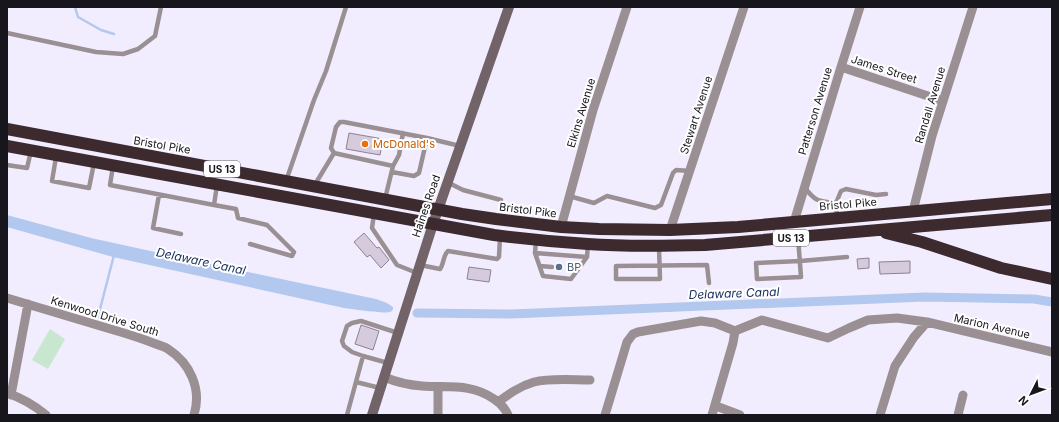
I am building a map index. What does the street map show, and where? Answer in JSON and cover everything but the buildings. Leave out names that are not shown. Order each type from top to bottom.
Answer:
[{"type":"highway","name":"Bristol Pike","points":[[7,130],[438,209],[496,219],[561,227],[622,230],[704,229],[1052,199]]},
{"type":"highway","name":"US 13","points":[[7,146],[500,236],[588,244],[659,246],[705,245],[1052,215]]},
{"type":"highway","points":[[876,230],[922,242],[1001,268],[1052,280]]},
{"type":"street","name":"Haines Road","points":[[372,415],[447,182],[509,7]]},
{"type":"street","name":"Elkins Avenue","points":[[561,227],[594,110],[627,7]]},
{"type":"street","name":"Stewart Avenue","points":[[670,230],[744,7]]},
{"type":"street","name":"Patterson Avenue","points":[[794,222],[860,7]]},
{"type":"street","name":"Randall Avenue","points":[[913,211],[929,146],[973,7]]},
{"type":"street","name":"James Street","points":[[841,67],[943,101]]},
{"type":"street","name":"Kenwood Drive South","points":[[7,298],[125,333],[162,346],[177,356],[186,366],[194,380],[197,400],[194,415]]},
{"type":"street","points":[[28,304],[9,394],[34,405],[46,415]]},
{"type":"street","name":"Marion Avenue","points":[[735,331],[762,320],[828,338],[868,320],[897,318],[926,322],[1052,352]]},
{"type":"street","points":[[605,415],[626,342],[633,334],[701,321],[716,323],[735,331],[733,344],[714,411],[740,415]]},
{"type":"street","points":[[880,415],[895,366],[926,322]]},
{"type":"street","points":[[384,377],[407,384],[472,389],[490,396],[498,402],[508,415]]},
{"type":"street","points":[[498,402],[533,382],[543,380],[590,380]]},
{"type":"street","points":[[438,387],[438,415]]},
{"type":"street","points":[[958,415],[963,396]]},
{"type":"lane","points":[[7,33],[96,52],[123,54],[138,49],[154,36],[161,7]]},
{"type":"lane","points":[[286,181],[306,122],[326,71],[346,7]]},
{"type":"lane","points":[[393,166],[334,153],[331,148],[336,127],[340,122],[344,122],[460,146]]},
{"type":"lane","points":[[385,199],[393,166],[399,155],[403,133]]},
{"type":"lane","points":[[392,172],[414,176],[419,173],[427,138]]},
{"type":"lane","points":[[7,165],[27,168],[31,150]]},
{"type":"lane","points":[[314,186],[334,153]]},
{"type":"lane","points":[[57,155],[52,181],[89,188],[95,162]]},
{"type":"lane","points":[[113,165],[110,185],[236,209],[238,218],[267,225],[294,252],[292,256],[250,244]]},
{"type":"lane","points":[[569,196],[594,202],[607,196],[655,208],[661,205],[673,173],[676,170],[690,171]]},
{"type":"lane","points":[[447,182],[463,190],[501,200]]},
{"type":"lane","points":[[214,205],[217,184]]},
{"type":"lane","points":[[804,188],[812,198],[818,201],[836,204]]},
{"type":"lane","points":[[837,218],[836,204],[841,191],[846,189],[876,196],[886,194]]},
{"type":"lane","points":[[159,195],[153,228],[181,234]]},
{"type":"lane","points":[[374,213],[372,228],[397,265],[418,269],[440,269],[442,267],[445,253],[448,251],[497,259],[499,257],[500,236]]},
{"type":"lane","points":[[798,237],[800,261],[801,277],[757,279],[756,263],[800,261],[847,257]]},
{"type":"lane","points":[[536,240],[535,253],[543,276],[571,279],[587,257],[588,244]]},
{"type":"lane","points":[[659,246],[659,266],[660,279],[616,279],[616,266],[659,266],[707,265],[709,283]]},
{"type":"lane","points":[[535,253],[587,257]]},
{"type":"lane","points":[[540,266],[552,267]]},
{"type":"lane","points":[[569,268],[578,268]]},
{"type":"lane","points":[[388,363],[363,356],[347,349],[342,341],[347,326],[361,321],[398,333]]},
{"type":"lane","points":[[347,415],[363,356]]},
{"type":"lane","points":[[356,382],[380,388]]},
{"type":"green space","points":[[50,329],[65,339],[48,369],[32,360]]},
{"type":"water","points":[[7,215],[91,238],[376,299],[387,303],[393,307],[393,309],[390,312],[381,312],[344,308],[113,257],[7,227]]},
{"type":"waterway","points":[[75,7],[78,17],[101,30],[114,34]]},
{"type":"waterway","points":[[98,317],[114,255]]},
{"type":"waterway","name":"Delaware Canal","points":[[417,313],[511,314],[925,297],[1034,299],[1052,302]]},
{"type":"place","name":"McDonald's","points":[[365,144]]},
{"type":"place","name":"BP","points":[[559,267]]}]
